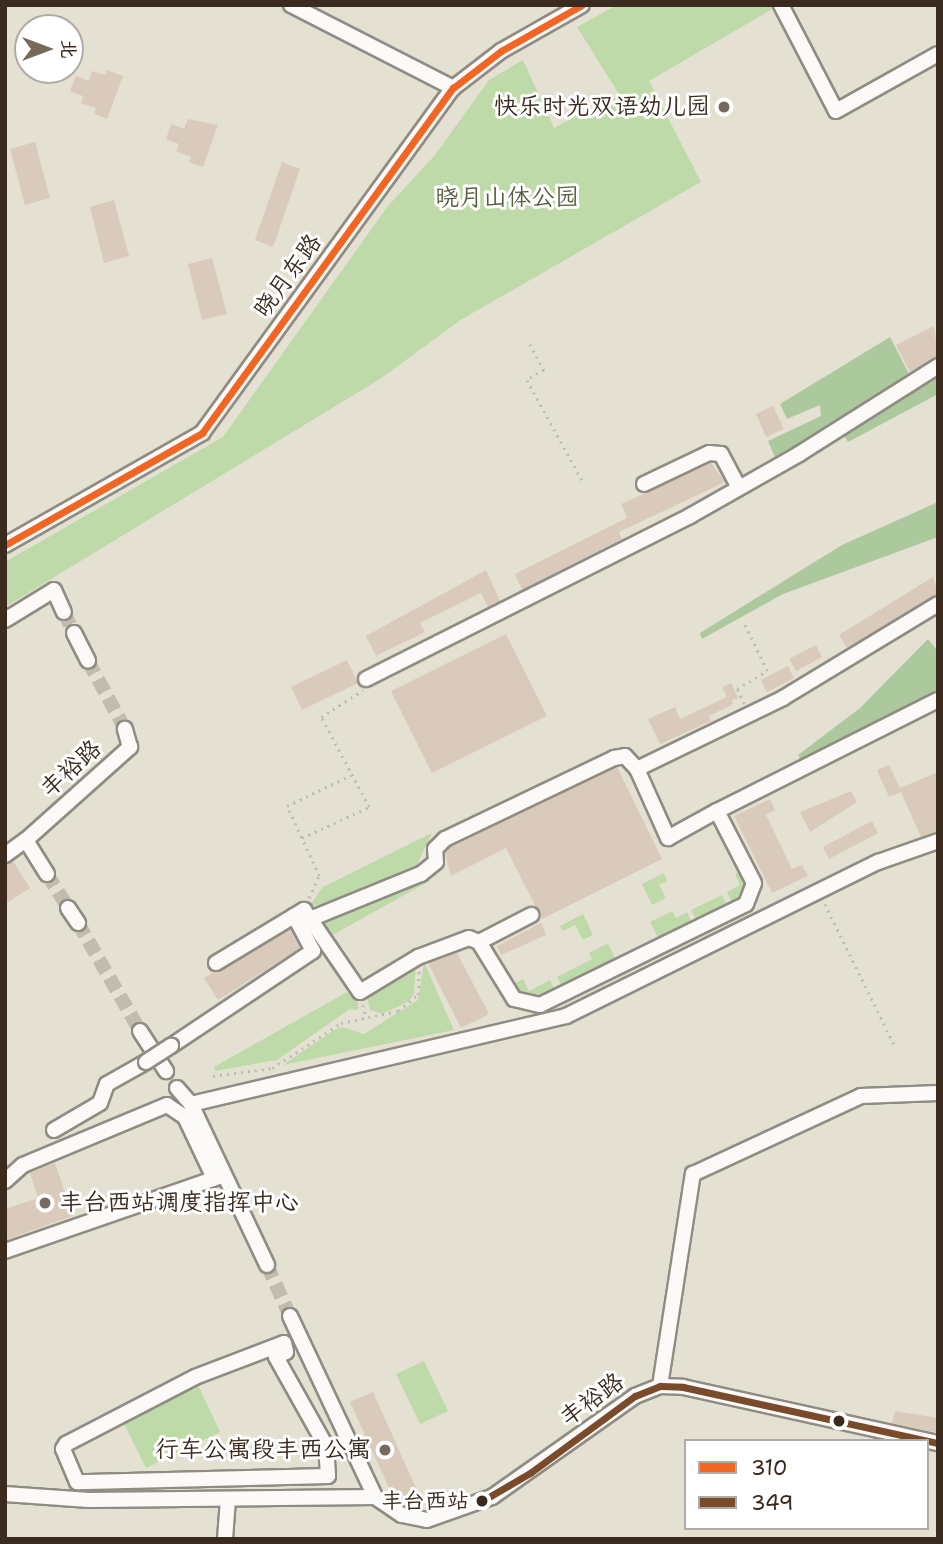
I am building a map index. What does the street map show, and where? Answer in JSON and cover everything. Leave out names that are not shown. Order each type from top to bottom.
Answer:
[{"type":"street","points":[[291,5],[453,88]]},
{"type":"street","name":"晓月东路","points":[[5,545],[202,433],[453,88],[501,51],[566,9],[582,5]]},
{"type":"street","points":[[781,5],[836,111],[938,54]]},
{"type":"street","points":[[366,679],[739,488],[938,366]]},
{"type":"street","points":[[644,484],[709,453],[721,454],[739,488]]},
{"type":"street","points":[[5,620],[54,590],[64,612]]},
{"type":"street","points":[[637,769],[750,716],[938,604]]},
{"type":"street","points":[[74,633],[88,661]]},
{"type":"street","points":[[216,962],[302,915],[421,874],[436,862],[435,849],[445,839],[614,758],[625,756],[637,769],[668,838],[938,700]]},
{"type":"street","name":"丰裕路","points":[[26,840],[130,747],[125,729]]},
{"type":"street","points":[[302,915],[360,992],[418,957],[470,938],[479,942],[504,990],[513,999],[540,1005],[746,904],[754,883],[717,811]]},
{"type":"street","points":[[5,855],[26,840],[47,874]]},
{"type":"street","points":[[191,1104],[566,1016],[819,891],[938,841]]},
{"type":"street","points":[[68,908],[78,923]]},
{"type":"street","points":[[54,1130],[100,1103],[107,1084],[171,1046],[313,951],[302,915]]},
{"type":"street","points":[[479,942],[531,915]]},
{"type":"street","points":[[141,1031],[166,1071]]},
{"type":"street","points":[[177,1088],[191,1104],[219,1177]]},
{"type":"street","points":[[660,1386],[693,1174],[860,1096],[938,1093]]},
{"type":"street","points":[[5,1181],[23,1165],[167,1105],[185,1117],[267,1265]]},
{"type":"street","points":[[5,1251],[219,1177]]},
{"type":"street","points":[[5,1494],[89,1500],[375,1497],[290,1316]]},
{"type":"street","points":[[284,1343],[286,1352],[276,1357],[326,1446],[328,1476],[99,1484],[77,1482],[63,1449],[195,1377],[284,1343]]},
{"type":"street","name":"丰裕路","points":[[375,1497],[412,1518],[452,1520],[511,1485],[635,1396],[660,1386],[683,1387],[920,1439]]},
{"type":"street","points":[[326,1446],[349,1438]]},
{"type":"street","points":[[225,1539],[228,1499]]},
{"type":"path","points":[[530,344],[544,370],[527,380],[583,482]]},
{"type":"path","points":[[744,623],[767,671],[737,689],[750,716]]},
{"type":"path","points":[[302,838],[369,807],[321,717],[383,679],[379,672]]},
{"type":"path","points":[[302,915],[319,876],[287,806],[351,775]]},
{"type":"path","points":[[819,891],[895,1045]]},
{"type":"path","points":[[213,1076],[272,1068],[341,1023],[384,1017],[408,1006],[418,995],[418,957]]},
{"type":"green space","name":"晓月山体公园","points":[[617,5],[779,5],[649,81],[701,182],[462,319],[380,379],[5,607],[5,562],[223,437],[388,206],[435,155],[489,80],[523,60],[554,128],[619,94],[577,27]]},
{"type":"green space","points":[[890,337],[911,378],[777,462],[768,441],[821,416],[820,405],[787,419],[780,404]]},
{"type":"green space","points":[[938,376],[938,394],[848,442],[843,434]]},
{"type":"green space","points":[[938,502],[938,537],[783,594],[702,639],[700,633],[842,545]]},
{"type":"green space","points":[[928,639],[938,651],[938,689],[802,762],[798,755],[860,708]]},
{"type":"green space","points":[[432,833],[414,871],[338,902],[309,906],[323,887]]},
{"type":"green space","points":[[741,871],[744,893],[732,903],[727,892],[740,885],[735,874]]},
{"type":"green space","points":[[664,873],[667,881],[659,885],[666,898],[652,905],[642,884]]},
{"type":"green space","points":[[419,880],[431,880],[329,937],[320,922]]},
{"type":"green space","points":[[722,895],[727,905],[697,920],[691,910]]},
{"type":"green space","points":[[672,911],[676,918],[687,912],[692,923],[659,939],[650,922]]},
{"type":"green space","points":[[583,914],[593,935],[583,940],[575,925],[563,931],[560,926]]},
{"type":"green space","points":[[608,943],[616,961],[562,987],[557,977],[592,959],[589,953]]},
{"type":"green space","points":[[424,962],[454,1030],[283,1065],[334,1030],[342,1027],[364,1034],[418,1000]]},
{"type":"green space","points":[[416,964],[414,994],[408,1002],[382,1014],[370,1010],[367,996]]},
{"type":"green space","points":[[523,979],[529,991],[550,980],[555,990],[530,998],[511,985]]},
{"type":"green space","points":[[347,992],[358,1000],[358,1010],[350,1009],[277,1060],[215,1071],[214,1067]]},
{"type":"green space","points":[[424,1361],[448,1411],[420,1424],[396,1374]]},
{"type":"green space","points":[[197,1383],[220,1432],[146,1468],[122,1420]]},
{"type":"building","points":[[107,70],[123,76],[107,119],[94,114],[96,108],[81,103],[83,96],[70,91],[73,84],[84,84],[84,79],[89,81],[92,71],[105,75]]},
{"type":"building","points":[[188,119],[218,125],[203,167],[189,162],[191,157],[176,151],[179,144],[166,139],[171,124],[184,129]]},
{"type":"building","points":[[35,142],[50,198],[25,205],[10,149]]},
{"type":"building","points":[[282,162],[300,169],[273,247],[255,240]]},
{"type":"building","points":[[114,200],[129,256],[104,263],[90,207]]},
{"type":"building","points":[[212,258],[227,314],[202,320],[188,264]]},
{"type":"building","points":[[934,326],[938,356],[910,372],[896,345]]},
{"type":"building","points":[[773,406],[784,429],[766,437],[756,414]]},
{"type":"building","points":[[711,463],[725,482],[619,532],[622,539],[522,590],[515,574],[627,518],[621,504]]},
{"type":"building","points":[[486,570],[500,601],[488,607],[481,593],[420,623],[425,632],[376,656],[366,636]]},
{"type":"building","points":[[933,577],[938,594],[847,648],[839,635]]},
{"type":"building","points":[[506,634],[547,716],[432,773],[391,691]]},
{"type":"building","points":[[816,645],[822,657],[796,671],[789,659]]},
{"type":"building","points":[[347,660],[358,683],[302,710],[291,687]]},
{"type":"building","points":[[788,666],[794,678],[767,692],[761,680]]},
{"type":"building","points":[[731,683],[738,698],[732,700],[733,704],[709,716],[711,721],[660,744],[648,719],[675,707],[680,719],[727,697],[722,687]]},
{"type":"building","points":[[889,765],[900,788],[938,772],[938,830],[921,837],[901,792],[889,797],[877,770]]},
{"type":"building","points":[[617,767],[662,859],[542,919],[506,848],[451,876],[445,853],[451,847]]},
{"type":"building","points":[[851,791],[857,802],[810,832],[800,812]]},
{"type":"building","points":[[770,799],[775,810],[766,815],[792,869],[802,865],[808,876],[772,893],[734,816]]},
{"type":"building","points":[[872,821],[878,833],[829,859],[823,847]]},
{"type":"building","points":[[13,861],[30,888],[5,904],[5,865]]},
{"type":"building","points":[[541,923],[546,935],[501,955],[497,946]]},
{"type":"building","points":[[290,929],[300,948],[218,1000],[204,978]]},
{"type":"building","points":[[457,953],[489,1014],[461,1028],[428,963]]},
{"type":"building","name":"丰台西站调度指挥中心","points":[[55,1163],[73,1216],[5,1240],[5,1209],[38,1198],[30,1173]]},
{"type":"building","name":"行车公寓段丰西公寓","points":[[373,1392],[420,1497],[403,1504],[393,1497],[350,1402]]},
{"type":"building","points":[[895,1411],[938,1418],[938,1433],[892,1423]]},
{"type":"tunnel","points":[[64,612],[74,633]]},
{"type":"tunnel","points":[[88,661],[125,729]]},
{"type":"tunnel","points":[[47,874],[68,908]]},
{"type":"tunnel","points":[[78,923],[140,1031]]},
{"type":"tunnel","points":[[267,1265],[290,1316]]},
{"type":"transit line","name":"310","points":[[5,545],[202,433],[453,88],[501,51],[582,5]]},
{"type":"transit line","name":"349","points":[[482,1501],[530,1473],[635,1396],[660,1386],[683,1387],[920,1439]]},
{"type":"transit line","name":"349","points":[[929,1441],[938,1443]]},
{"type":"place","name":"快乐时光双语幼儿园","points":[[724,107]]},
{"type":"place","name":"丰台西站调度指挥中心","points":[[45,1203]]},
{"type":"place","name":"行车公寓段丰西公寓","points":[[385,1450]]},
{"type":"place","name":"丰台西站","points":[[482,1501]]}]
